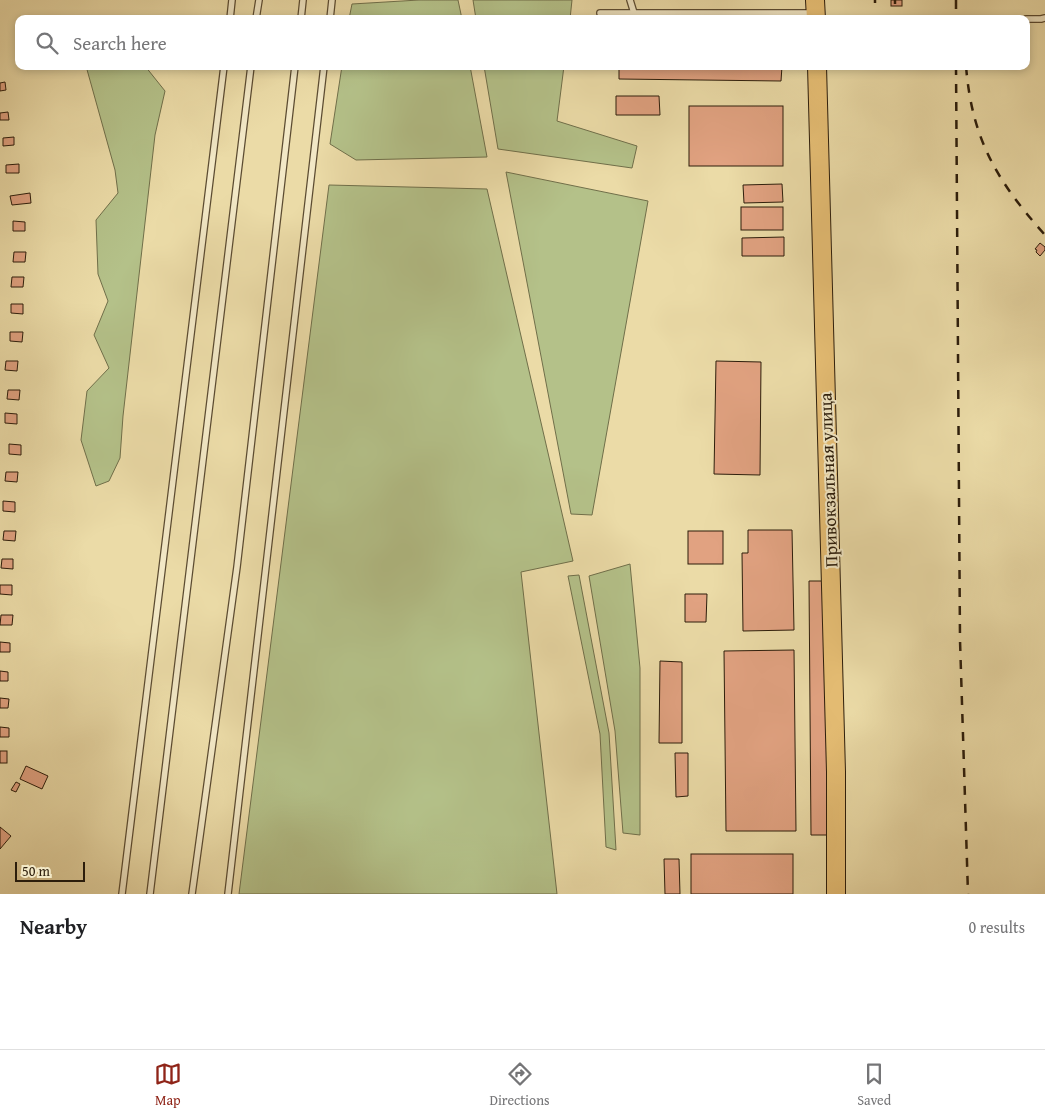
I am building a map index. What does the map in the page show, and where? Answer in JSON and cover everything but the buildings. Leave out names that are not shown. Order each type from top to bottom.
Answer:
[{"type":"main road","name":"Привокзальная улица","points":[[817,70],[836,772],[836,894]]},
{"type":"lane","points":[[230,15],[232,0]]},
{"type":"lane","points":[[256,15],[258,0]]},
{"type":"lane","points":[[301,15],[303,0]]},
{"type":"lane","points":[[330,15],[332,0]]},
{"type":"lane","points":[[630,0],[634,12]]},
{"type":"lane","points":[[600,12],[815,11]]},
{"type":"lane","points":[[1030,19],[1045,18]]},
{"type":"lane","points":[[122,894],[224,70]]},
{"type":"lane","points":[[150,894],[251,70]]},
{"type":"lane","points":[[192,894],[238,557],[295,70]]},
{"type":"lane","points":[[228,894],[324,70]]},
{"type":"green space","points":[[458,0],[461,15],[350,15],[352,4]]},
{"type":"green space","points":[[473,0],[572,0],[570,15],[475,15]]},
{"type":"green space","points":[[87,70],[148,70],[165,91],[155,135],[123,416],[120,458],[109,481],[96,486],[81,440],[87,391],[109,368],[94,335],[108,301],[98,274],[96,220],[118,193],[115,170]]},
{"type":"green space","points":[[341,70],[471,70],[487,157],[356,160],[330,144]]},
{"type":"green space","points":[[485,70],[563,70],[557,121],[637,146],[632,168],[498,149]]},
{"type":"green space","points":[[506,172],[648,201],[592,515],[571,514]]},
{"type":"green space","points":[[329,185],[487,189],[573,561],[521,572],[557,894],[239,894]]},
{"type":"green space","points":[[630,564],[640,668],[640,835],[623,833],[615,731],[589,576]]},
{"type":"green space","points":[[579,575],[609,733],[616,850],[606,847],[600,734],[568,576]]},
{"type":"railway","points":[[956,0],[956,15]]},
{"type":"railway","points":[[956,70],[960,640],[968,894]]},
{"type":"railway","points":[[966,70],[974,116],[990,158],[1013,196],[1045,235]]}]
